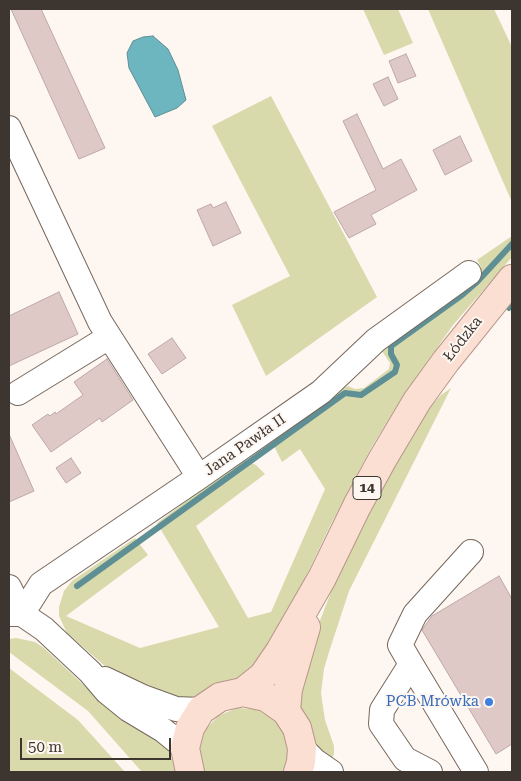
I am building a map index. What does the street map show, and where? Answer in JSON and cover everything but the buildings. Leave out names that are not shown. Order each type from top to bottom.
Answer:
[{"type":"main road","name":"Łódzka","points":[[322,578],[357,506],[418,401],[457,346],[512,279]]},
{"type":"main road","name":"14","points":[[243,692],[263,676],[280,651],[322,578]]},
{"type":"main road","name":"14","points":[[286,710],[288,689],[296,659],[322,578]]},
{"type":"main road","name":"14","points":[[187,760],[190,728],[201,710],[220,697],[243,692],[266,697],[286,710],[297,728],[300,760]]},
{"type":"street","points":[[9,128],[100,322],[199,477]]},
{"type":"street","name":"Jana Pawła II","points":[[15,614],[41,584],[321,392],[376,340],[469,273]]},
{"type":"street","points":[[18,393],[109,337]]},
{"type":"street","points":[[471,552],[415,614],[400,645],[476,772]]},
{"type":"street","points":[[9,587],[15,614],[44,629],[90,672],[107,692],[128,709],[163,730],[187,760]]},
{"type":"street","points":[[411,664],[382,710],[381,724],[405,759],[430,772]]},
{"type":"street","points":[[90,672],[143,697],[176,709],[201,710]]},
{"type":"street","points":[[300,760],[315,761],[331,772]]},
{"type":"green space","points":[[363,9],[398,9],[413,43],[384,55]]},
{"type":"green space","points":[[428,9],[494,9],[512,47],[511,200]]},
{"type":"green space","points":[[271,96],[377,297],[266,376],[232,305],[290,276],[212,126]]},
{"type":"green space","points":[[512,236],[512,257],[453,325],[403,396],[371,448],[330,526],[273,645],[251,675],[193,699],[183,701],[129,681],[106,667],[67,633],[59,616],[59,607],[64,591],[72,581],[135,538],[148,555],[66,616],[140,648],[219,627],[157,523],[243,459],[256,465],[265,474],[196,526],[248,618],[271,612],[325,489],[300,449],[282,462],[273,444],[274,437],[341,389],[348,386],[355,389],[364,388],[389,369],[390,363],[380,348],[477,275],[481,267],[477,260]]},
{"type":"green space","points":[[451,388],[349,591],[329,652],[324,669],[321,693],[325,720],[334,746],[334,754],[330,763],[317,749],[298,701],[304,661],[337,577],[380,489],[430,407],[441,395]]},
{"type":"green space","points":[[16,638],[35,642],[44,648],[88,689],[168,747],[176,772],[142,772],[88,711],[9,652],[9,639]]},
{"type":"green space","points":[[9,668],[78,720],[125,772],[10,772]]},
{"type":"green space","points":[[237,708],[256,709],[274,719],[285,735],[288,754],[283,772],[206,772],[203,769],[200,749],[205,730],[218,716]]},
{"type":"water","points":[[153,36],[168,49],[178,70],[186,100],[177,108],[155,117],[129,68],[127,53],[133,41]]},
{"type":"waterway","points":[[77,586],[345,393],[361,395],[395,372],[397,365],[391,354],[391,346],[462,295],[477,282],[512,244]]},
{"type":"waterway","points":[[509,308],[512,305]]},
{"type":"place","name":"PCB Mrówka","points":[[489,702]]}]
